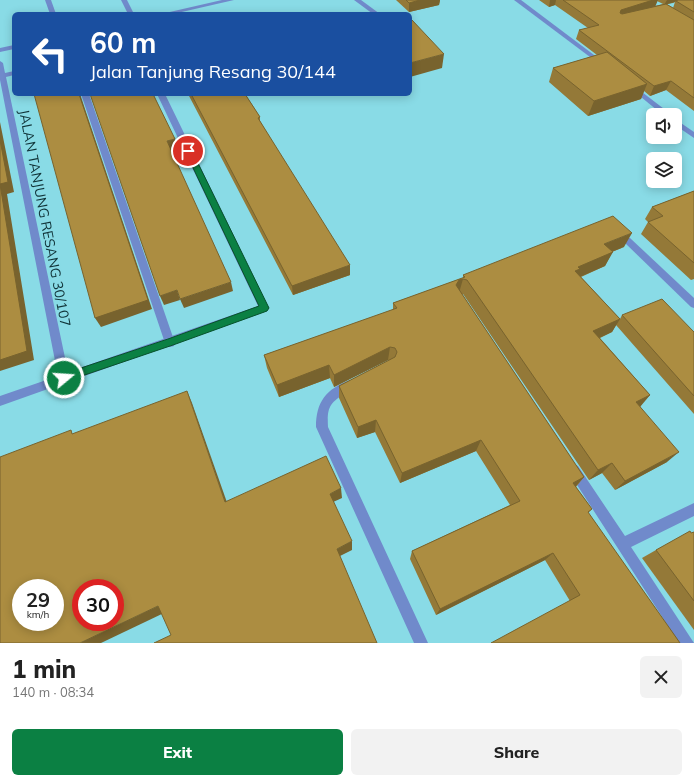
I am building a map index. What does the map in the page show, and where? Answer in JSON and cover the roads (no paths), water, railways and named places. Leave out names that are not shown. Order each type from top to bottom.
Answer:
[{"type":"street","points":[[48,0],[52,12]]},
{"type":"street","points":[[124,0],[130,12]]},
{"type":"street","points":[[174,12],[231,0]]},
{"type":"street","points":[[357,0],[374,12]]},
{"type":"street","points":[[517,0],[608,68]]},
{"type":"street","points":[[0,50],[12,47]]},
{"type":"street","name":"JALAN TANJUNG RESANG 30/107","points":[[0,63],[1,76],[64,378]]},
{"type":"street","points":[[1,76],[12,73]]},
{"type":"street","points":[[626,82],[659,108]]},
{"type":"street","points":[[86,96],[170,343]]},
{"type":"street","points":[[0,401],[170,343],[264,308],[162,96]]},
{"type":"street","points":[[682,127],[694,136]]},
{"type":"street","points":[[627,240],[694,304]]},
{"type":"street","points":[[362,379],[328,398],[321,414],[322,427],[420,643]]},
{"type":"street","points":[[569,462],[687,643]]},
{"type":"street","points":[[622,544],[694,509]]}]
